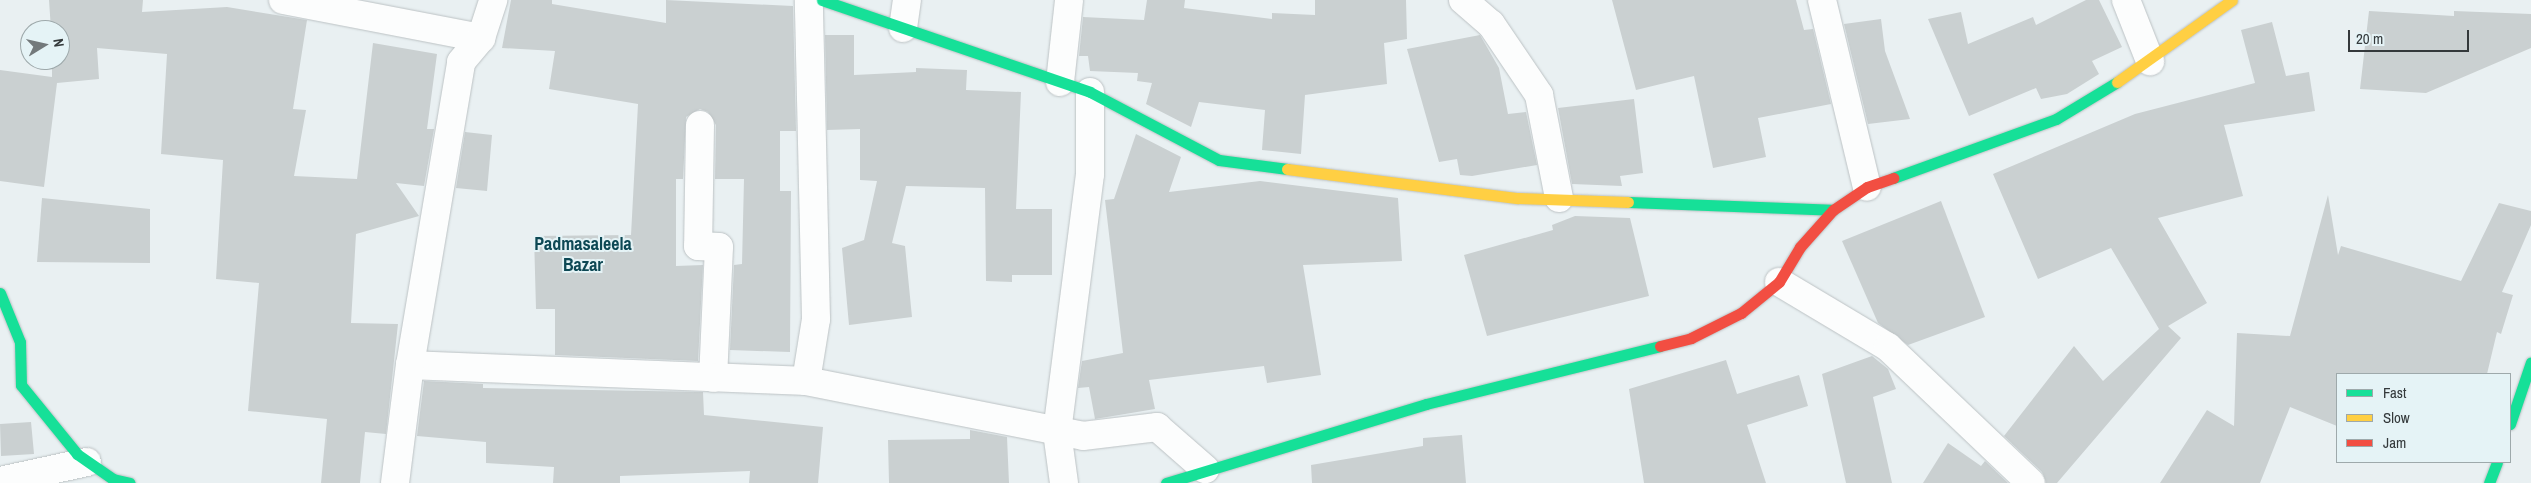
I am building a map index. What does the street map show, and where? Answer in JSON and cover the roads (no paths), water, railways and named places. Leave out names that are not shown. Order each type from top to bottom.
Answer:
[{"type":"street","points":[[283,0],[481,38]]},
{"type":"street","points":[[395,483],[410,365],[461,62],[481,38],[493,0]]},
{"type":"street","points":[[806,381],[816,319],[810,0]]},
{"type":"street","points":[[822,0],[1090,92],[1219,160],[1518,198],[1559,198],[1833,210]]},
{"type":"street","points":[[903,28],[907,0]]},
{"type":"street","points":[[1060,82],[1069,0]]},
{"type":"street","points":[[1463,0],[1491,24],[1539,95],[1559,198]]},
{"type":"street","points":[[1822,0],[1867,187]]},
{"type":"street","points":[[2126,0],[2150,61]]},
{"type":"street","points":[[1166,483],[1205,469],[1426,404],[1691,338],[1741,313],[1779,282],[1800,247],[1833,210],[1867,187],[2056,119],[2150,61],[2232,0]]},
{"type":"street","points":[[1064,483],[1057,432],[1090,174],[1090,92]]},
{"type":"street","points":[[700,125],[698,246],[719,247],[713,378]]},
{"type":"street","points":[[1779,282],[1888,346],[2031,483]]},
{"type":"street","points":[[0,293],[20,342],[21,385],[87,462],[113,479],[130,483]]},
{"type":"street","points":[[2511,421],[2531,362]]},
{"type":"street","points":[[410,365],[806,381],[1083,436],[1158,427],[1205,469]]},
{"type":"street","points":[[0,481],[87,462]]},
{"type":"street","points":[[2489,483],[2497,463]]},
{"type":"district","name":"Padmasaleela Bazar","points":[[583,255]]}]
